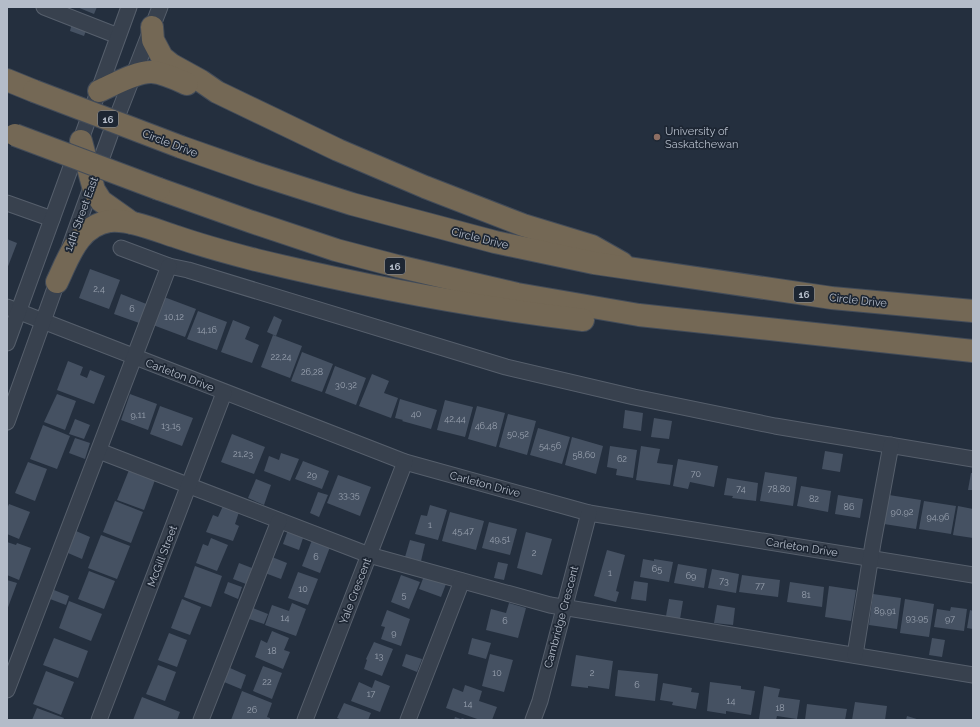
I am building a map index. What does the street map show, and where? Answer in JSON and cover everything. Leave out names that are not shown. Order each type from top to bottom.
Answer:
[{"type":"highway","points":[[152,27],[152,40],[162,57],[172,65],[201,81],[217,92],[338,150],[425,187],[515,222],[592,246],[636,270]]},
{"type":"highway","points":[[99,91],[134,76],[152,72],[176,79],[198,89],[217,92]]},
{"type":"highway","name":"Circle Drive","points":[[7,80],[220,162],[352,204],[535,251],[636,270],[832,298],[973,311]]},
{"type":"highway","name":"16","points":[[11,133],[159,189],[336,250],[517,294],[639,315],[973,351]]},
{"type":"highway","points":[[80,142],[94,190],[101,201],[133,224]]},
{"type":"highway","points":[[57,282],[74,245],[82,235],[89,229],[111,221],[133,224],[256,260],[447,300],[616,323],[639,315]]},
{"type":"street","points":[[44,7],[118,36]]},
{"type":"street","points":[[7,343],[13,309],[52,219],[129,7]]},
{"type":"street","name":"14th Street East","points":[[7,422],[92,181],[160,7]]},
{"type":"street","points":[[7,203],[52,219]]},
{"type":"street","points":[[121,248],[169,266],[188,270],[506,366],[634,397],[775,426],[973,459]]},
{"type":"street","points":[[7,690],[169,266]]},
{"type":"street","name":"Carleton Drive","points":[[13,309],[135,358],[405,462],[589,513],[973,575]]},
{"type":"street","name":"McGill Street","points":[[99,720],[224,392]]},
{"type":"street","points":[[855,655],[870,558],[891,445]]},
{"type":"street","points":[[99,451],[369,555],[563,608],[973,675]]},
{"type":"street","name":"Yale Crescent","points":[[305,720],[405,462]]},
{"type":"street","name":"Cambridge Crescent","points":[[535,720],[589,513]]},
{"type":"street","points":[[201,720],[279,521]]},
{"type":"street","points":[[408,720],[462,581]]},
{"type":"building","points":[[77,7],[97,7],[94,14]]},
{"type":"building","points":[[72,23],[87,28],[84,36],[70,31]]},
{"type":"building","points":[[7,239],[17,243],[7,269]]},
{"type":"building","points":[[90,269],[120,280],[109,309],[79,298]]},
{"type":"building","points":[[121,294],[149,305],[142,324],[114,314]]},
{"type":"building","points":[[164,297],[196,309],[185,337],[153,325]]},
{"type":"building","points":[[198,311],[227,322],[217,350],[187,339]]},
{"type":"building","points":[[274,316],[282,320],[276,336],[267,332]]},
{"type":"building","points":[[233,320],[250,327],[245,339],[259,345],[252,363],[221,352]]},
{"type":"building","points":[[273,335],[302,346],[290,378],[261,367]]},
{"type":"building","points":[[302,352],[333,364],[322,392],[291,381]]},
{"type":"building","points":[[68,361],[83,367],[80,375],[87,378],[90,370],[105,376],[94,404],[57,390]]},
{"type":"building","points":[[335,366],[366,378],[356,405],[325,393]]},
{"type":"building","points":[[372,374],[389,381],[384,393],[398,398],[391,418],[359,406]]},
{"type":"building","points":[[57,394],[76,401],[65,430],[44,422]]},
{"type":"building","points":[[130,394],[157,404],[148,430],[121,420]]},
{"type":"building","points":[[400,399],[437,410],[431,429],[395,418]]},
{"type":"building","points":[[445,400],[473,407],[465,437],[437,430]]},
{"type":"building","points":[[160,406],[193,418],[182,446],[150,434]]},
{"type":"building","points":[[477,406],[505,413],[496,447],[468,439]]},
{"type":"building","points":[[625,410],[643,413],[641,431],[623,428]]},
{"type":"building","points":[[508,414],[536,421],[527,455],[499,447]]},
{"type":"building","points":[[654,418],[672,421],[669,439],[651,437]]},
{"type":"building","points":[[75,419],[90,425],[84,439],[69,434]]},
{"type":"building","points":[[43,425],[70,436],[57,469],[30,459]]},
{"type":"building","points":[[538,428],[570,437],[562,464],[530,455]]},
{"type":"building","points":[[232,434],[265,447],[254,474],[221,462]]},
{"type":"building","points":[[572,437],[603,446],[596,474],[565,465]]},
{"type":"building","points":[[75,438],[90,443],[85,459],[69,453]]},
{"type":"building","points":[[610,446],[637,450],[633,478],[616,475],[617,469],[607,467]]},
{"type":"building","points":[[641,446],[660,449],[657,463],[673,465],[670,485],[636,480]]},
{"type":"building","points":[[825,451],[843,454],[840,472],[822,469]]},
{"type":"building","points":[[281,453],[299,459],[290,481],[264,471],[269,456],[279,460]]},
{"type":"building","points":[[678,459],[718,466],[714,487],[690,482],[688,489],[673,486]]},
{"type":"building","points":[[303,461],[329,471],[322,489],[295,479]]},
{"type":"building","points":[[28,462],[47,469],[35,501],[15,493]]},
{"type":"building","points":[[129,470],[155,480],[144,510],[117,500]]},
{"type":"building","points":[[765,472],[797,477],[793,506],[760,501]]},
{"type":"building","points":[[971,473],[973,473],[973,490],[968,490]]},
{"type":"building","points":[[338,475],[371,487],[360,516],[327,503]]},
{"type":"building","points":[[727,478],[758,483],[756,501],[732,498],[733,496],[724,495]]},
{"type":"building","points":[[256,479],[271,485],[264,505],[248,498]]},
{"type":"building","points":[[801,486],[831,491],[828,512],[797,506]]},
{"type":"building","points":[[318,492],[328,495],[319,517],[310,513]]},
{"type":"building","points":[[838,495],[863,499],[860,518],[835,514]]},
{"type":"building","points":[[889,495],[921,500],[916,529],[884,524]]},
{"type":"building","points":[[115,501],[143,512],[131,543],[103,532]]},
{"type":"building","points":[[924,501],[956,506],[951,534],[919,529]]},
{"type":"building","points":[[9,504],[30,512],[19,539],[7,534],[7,509]]},
{"type":"building","points":[[430,505],[447,510],[438,540],[415,534],[421,515],[427,516]]},
{"type":"building","points":[[223,506],[239,512],[235,524],[239,526],[233,541],[206,532],[213,515],[218,517]]},
{"type":"building","points":[[958,506],[973,509],[973,538],[953,535]]},
{"type":"building","points":[[450,512],[484,521],[476,550],[442,541]]},
{"type":"building","points":[[489,522],[517,529],[510,555],[482,548]]},
{"type":"building","points":[[288,530],[304,535],[299,550],[283,544]]},
{"type":"building","points":[[76,531],[90,537],[82,559],[68,553]]},
{"type":"building","points":[[526,532],[552,539],[542,575],[517,568]]},
{"type":"building","points":[[101,535],[130,546],[117,579],[88,568]]},
{"type":"building","points":[[211,538],[228,545],[217,571],[196,563],[203,544],[208,546]]},
{"type":"building","points":[[312,540],[330,547],[320,573],[302,566]]},
{"type":"building","points":[[410,540],[425,544],[421,561],[405,557]]},
{"type":"building","points":[[7,542],[16,545],[17,543],[31,548],[19,580],[7,575]]},
{"type":"building","points":[[607,550],[625,555],[616,591],[619,592],[616,602],[594,596]]},
{"type":"building","points":[[272,557],[287,563],[281,579],[265,573]]},
{"type":"building","points":[[643,559],[673,562],[669,582],[640,577]]},
{"type":"building","points":[[498,562],[508,564],[504,580],[494,578]]},
{"type":"building","points":[[239,563],[252,568],[246,584],[233,579]]},
{"type":"building","points":[[678,564],[707,569],[704,588],[674,583]]},
{"type":"building","points":[[195,566],[222,576],[211,607],[184,597]]},
{"type":"building","points":[[712,569],[739,574],[736,593],[708,588]]},
{"type":"building","points":[[89,571],[115,581],[104,609],[78,599]]},
{"type":"building","points":[[298,572],[318,579],[308,605],[288,598]]},
{"type":"building","points":[[401,575],[420,582],[409,609],[391,602]]},
{"type":"building","points":[[742,575],[780,580],[778,597],[739,592]]},
{"type":"building","points":[[424,576],[446,584],[441,597],[419,589]]},
{"type":"building","points":[[7,580],[17,583],[7,610]]},
{"type":"building","points":[[634,581],[648,583],[646,601],[631,599]]},
{"type":"building","points":[[228,582],[242,587],[238,599],[224,593]]},
{"type":"building","points":[[790,582],[824,587],[822,607],[787,602]]},
{"type":"building","points":[[829,586],[856,590],[851,621],[825,617]]},
{"type":"building","points":[[54,590],[69,596],[66,605],[50,599]]},
{"type":"building","points":[[873,594],[901,598],[897,629],[869,625]]},
{"type":"building","points":[[182,599],[201,607],[190,635],[171,628]]},
{"type":"building","points":[[669,599],[683,601],[680,619],[666,616]]},
{"type":"building","points":[[905,599],[934,604],[929,637],[900,633]]},
{"type":"building","points":[[69,601],[102,614],[91,641],[59,628]]},
{"type":"building","points":[[292,603],[306,609],[296,636],[265,625],[272,605],[289,611]]},
{"type":"building","points":[[509,603],[526,608],[518,638],[486,630],[491,609],[506,613]]},
{"type":"building","points":[[717,605],[735,608],[733,625],[714,623]]},
{"type":"building","points":[[951,607],[967,609],[964,631],[934,627],[937,609],[950,611]]},
{"type":"building","points":[[253,608],[268,614],[264,624],[249,619]]},
{"type":"building","points":[[387,610],[410,619],[401,646],[381,639],[385,627],[381,626]]},
{"type":"building","points":[[970,610],[973,611],[973,629],[967,628]]},
{"type":"building","points":[[272,631],[289,638],[284,650],[290,652],[283,669],[255,657],[261,640],[267,643]]},
{"type":"building","points":[[169,633],[187,640],[177,667],[158,660]]},
{"type":"building","points":[[54,638],[88,651],[78,678],[43,665]]},
{"type":"building","points":[[472,638],[491,643],[486,659],[468,654]]},
{"type":"building","points":[[932,638],[945,640],[942,657],[929,655]]},
{"type":"building","points":[[374,642],[393,649],[382,676],[364,669],[366,659]]},
{"type":"building","points":[[406,654],[422,659],[417,672],[402,666]]},
{"type":"building","points":[[490,654],[513,660],[504,692],[482,686]]},
{"type":"building","points":[[576,655],[613,661],[609,689],[588,686],[588,688],[571,686]]},
{"type":"building","points":[[158,665],[176,672],[165,701],[146,694]]},
{"type":"building","points":[[263,666],[282,673],[272,699],[253,691]]},
{"type":"building","points":[[230,668],[246,675],[241,689],[224,682]]},
{"type":"building","points":[[618,670],[658,674],[655,701],[615,696]]},
{"type":"building","points":[[46,671],[74,682],[61,715],[33,704]]},
{"type":"building","points":[[375,680],[390,686],[380,712],[351,701],[359,682],[372,688]]},
{"type":"building","points":[[710,682],[741,686],[741,689],[755,691],[751,715],[726,711],[726,714],[707,711]]},
{"type":"building","points":[[663,683],[692,688],[691,692],[699,693],[696,709],[672,705],[673,702],[660,700]]},
{"type":"building","points":[[465,685],[482,691],[479,701],[497,707],[492,720],[480,720],[446,708],[453,688],[463,692]]},
{"type":"building","points":[[764,686],[780,689],[778,697],[800,700],[797,719],[777,716],[776,720],[759,719]]},
{"type":"building","points":[[242,691],[272,703],[267,717],[270,718],[270,720],[231,720]]},
{"type":"building","points":[[142,697],[180,712],[177,720],[133,720]]},
{"type":"building","points":[[855,702],[887,706],[885,720],[852,720]]},
{"type":"building","points":[[344,703],[371,713],[368,720],[342,720],[337,718]]},
{"type":"building","points":[[807,704],[847,709],[845,720],[805,720]]},
{"type":"building","points":[[37,708],[64,718],[63,720],[32,720]]},
{"type":"building","points":[[907,716],[920,720],[906,720]]},
{"type":"building","points":[[455,717],[462,718],[468,720],[454,720]]},
{"type":"place","name":"University of Saskatchewan","points":[[657,137]]}]
